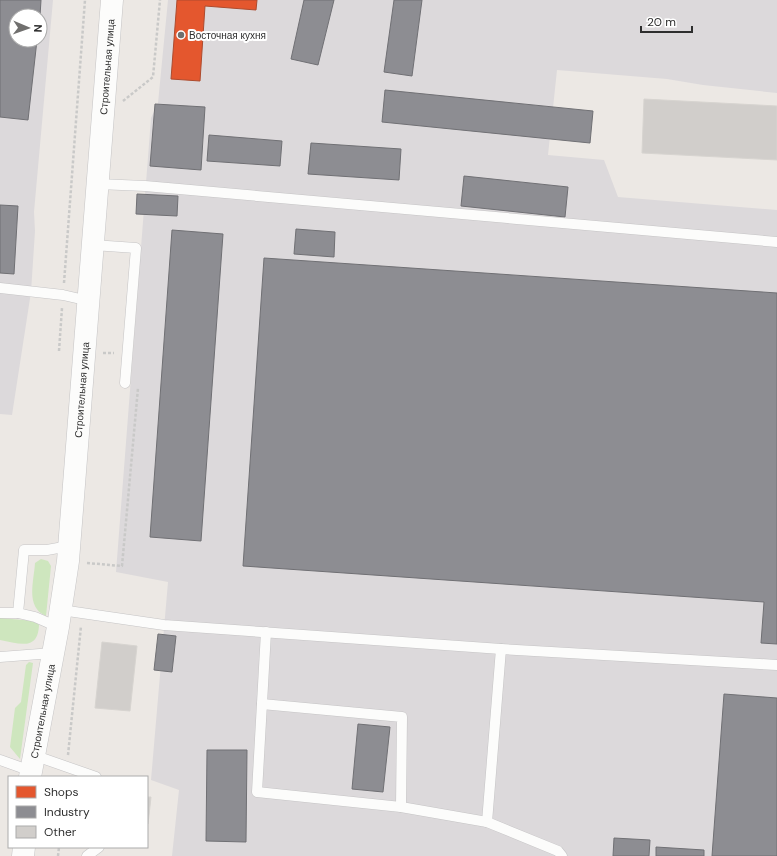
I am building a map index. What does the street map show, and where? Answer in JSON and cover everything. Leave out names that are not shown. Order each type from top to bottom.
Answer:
[{"type":"street","name":"Строительная улица","points":[[31,768],[59,619],[69,546],[112,0]]},
{"type":"lane","points":[[98,184],[145,186],[777,242]]},
{"type":"lane","points":[[93,245],[136,248],[126,383]]},
{"type":"lane","points":[[0,288],[63,295],[89,301]]},
{"type":"lane","points":[[18,613],[24,550],[48,550],[69,546]]},
{"type":"lane","points":[[0,613],[18,613],[35,616],[44,622],[82,614],[164,625],[501,650],[777,665]]},
{"type":"lane","points":[[266,632],[257,792],[401,807],[487,822],[558,851],[562,856]]},
{"type":"lane","points":[[487,822],[501,650]]},
{"type":"lane","points":[[0,657],[53,653]]},
{"type":"lane","points":[[262,704],[402,717],[401,807]]},
{"type":"lane","points":[[0,760],[31,768],[67,767],[93,776]]},
{"type":"lane","points":[[87,856],[98,848]]},
{"type":"path","points":[[59,351],[85,0]]},
{"type":"path","points":[[153,77],[160,0]]},
{"type":"path","points":[[99,353],[120,353]]},
{"type":"path","points":[[122,566],[138,384]]},
{"type":"path","points":[[67,767],[82,614]]},
{"type":"shaded area","points":[[0,0],[53,0],[34,212],[35,231],[31,292],[12,415],[0,414]]},
{"type":"shaded area","points":[[168,0],[777,0],[777,93],[703,85],[667,79],[557,70],[548,155],[604,160],[618,197],[777,210],[777,856],[172,856],[179,790],[151,780],[168,582],[116,572],[151,118],[158,103]]},
{"type":"green space","points":[[41,559],[48,561],[51,566],[46,616],[39,612],[35,606],[32,593],[35,563]]},
{"type":"green space","points":[[0,618],[35,621],[39,625],[38,634],[35,639],[26,644],[0,640]]},
{"type":"green space","points":[[29,662],[33,663],[20,759],[10,747],[15,708],[21,702],[26,665]]},
{"type":"building: Shops","points":[[177,0],[257,0],[256,10],[205,6],[200,81],[171,79]]},
{"type":"building: Industry","points":[[0,0],[41,0],[40,8],[8,8],[8,48],[36,48],[28,120],[0,117]]},
{"type":"building: Industry","points":[[304,0],[334,0],[318,65],[291,59]]},
{"type":"building: Industry","points":[[394,0],[422,0],[412,76],[384,72]]},
{"type":"building: Industry","points":[[385,90],[593,111],[590,143],[382,122]]},
{"type":"building: Industry","points":[[155,104],[205,107],[201,170],[150,166]]},
{"type":"building: Industry","points":[[209,135],[282,141],[280,166],[207,161]]},
{"type":"building: Industry","points":[[311,143],[401,149],[399,180],[308,174]]},
{"type":"building: Industry","points":[[464,176],[568,187],[565,217],[461,206]]},
{"type":"building: Industry","points":[[137,194],[178,196],[177,216],[136,214]]},
{"type":"building: Industry","points":[[0,205],[18,206],[14,274],[0,273]]},
{"type":"building: Industry","points":[[296,229],[335,232],[334,257],[294,254]]},
{"type":"building: Industry","points":[[172,230],[223,234],[201,541],[150,537]]},
{"type":"building: Industry","points":[[264,258],[777,293],[777,644],[761,643],[764,602],[243,566]]},
{"type":"building: Industry","points":[[158,634],[176,636],[172,672],[154,670]]},
{"type":"building: Industry","points":[[724,694],[777,698],[777,856],[712,856]]},
{"type":"building: Industry","points":[[358,724],[390,727],[383,792],[352,789]]},
{"type":"building: Industry","points":[[207,750],[247,750],[246,842],[206,841]]},
{"type":"building: Industry","points":[[614,838],[650,840],[649,856],[613,856]]},
{"type":"building: Industry","points":[[656,847],[704,850],[704,856],[656,856]]},
{"type":"building: Other","points":[[644,99],[777,106],[777,160],[642,153]]},
{"type":"building: Other","points":[[102,642],[137,646],[130,711],[95,708]]},
{"type":"building: Other","points":[[148,797],[151,797],[148,824]]},
{"type":"place","name":"Восточная кухня","points":[[181,35]]}]
